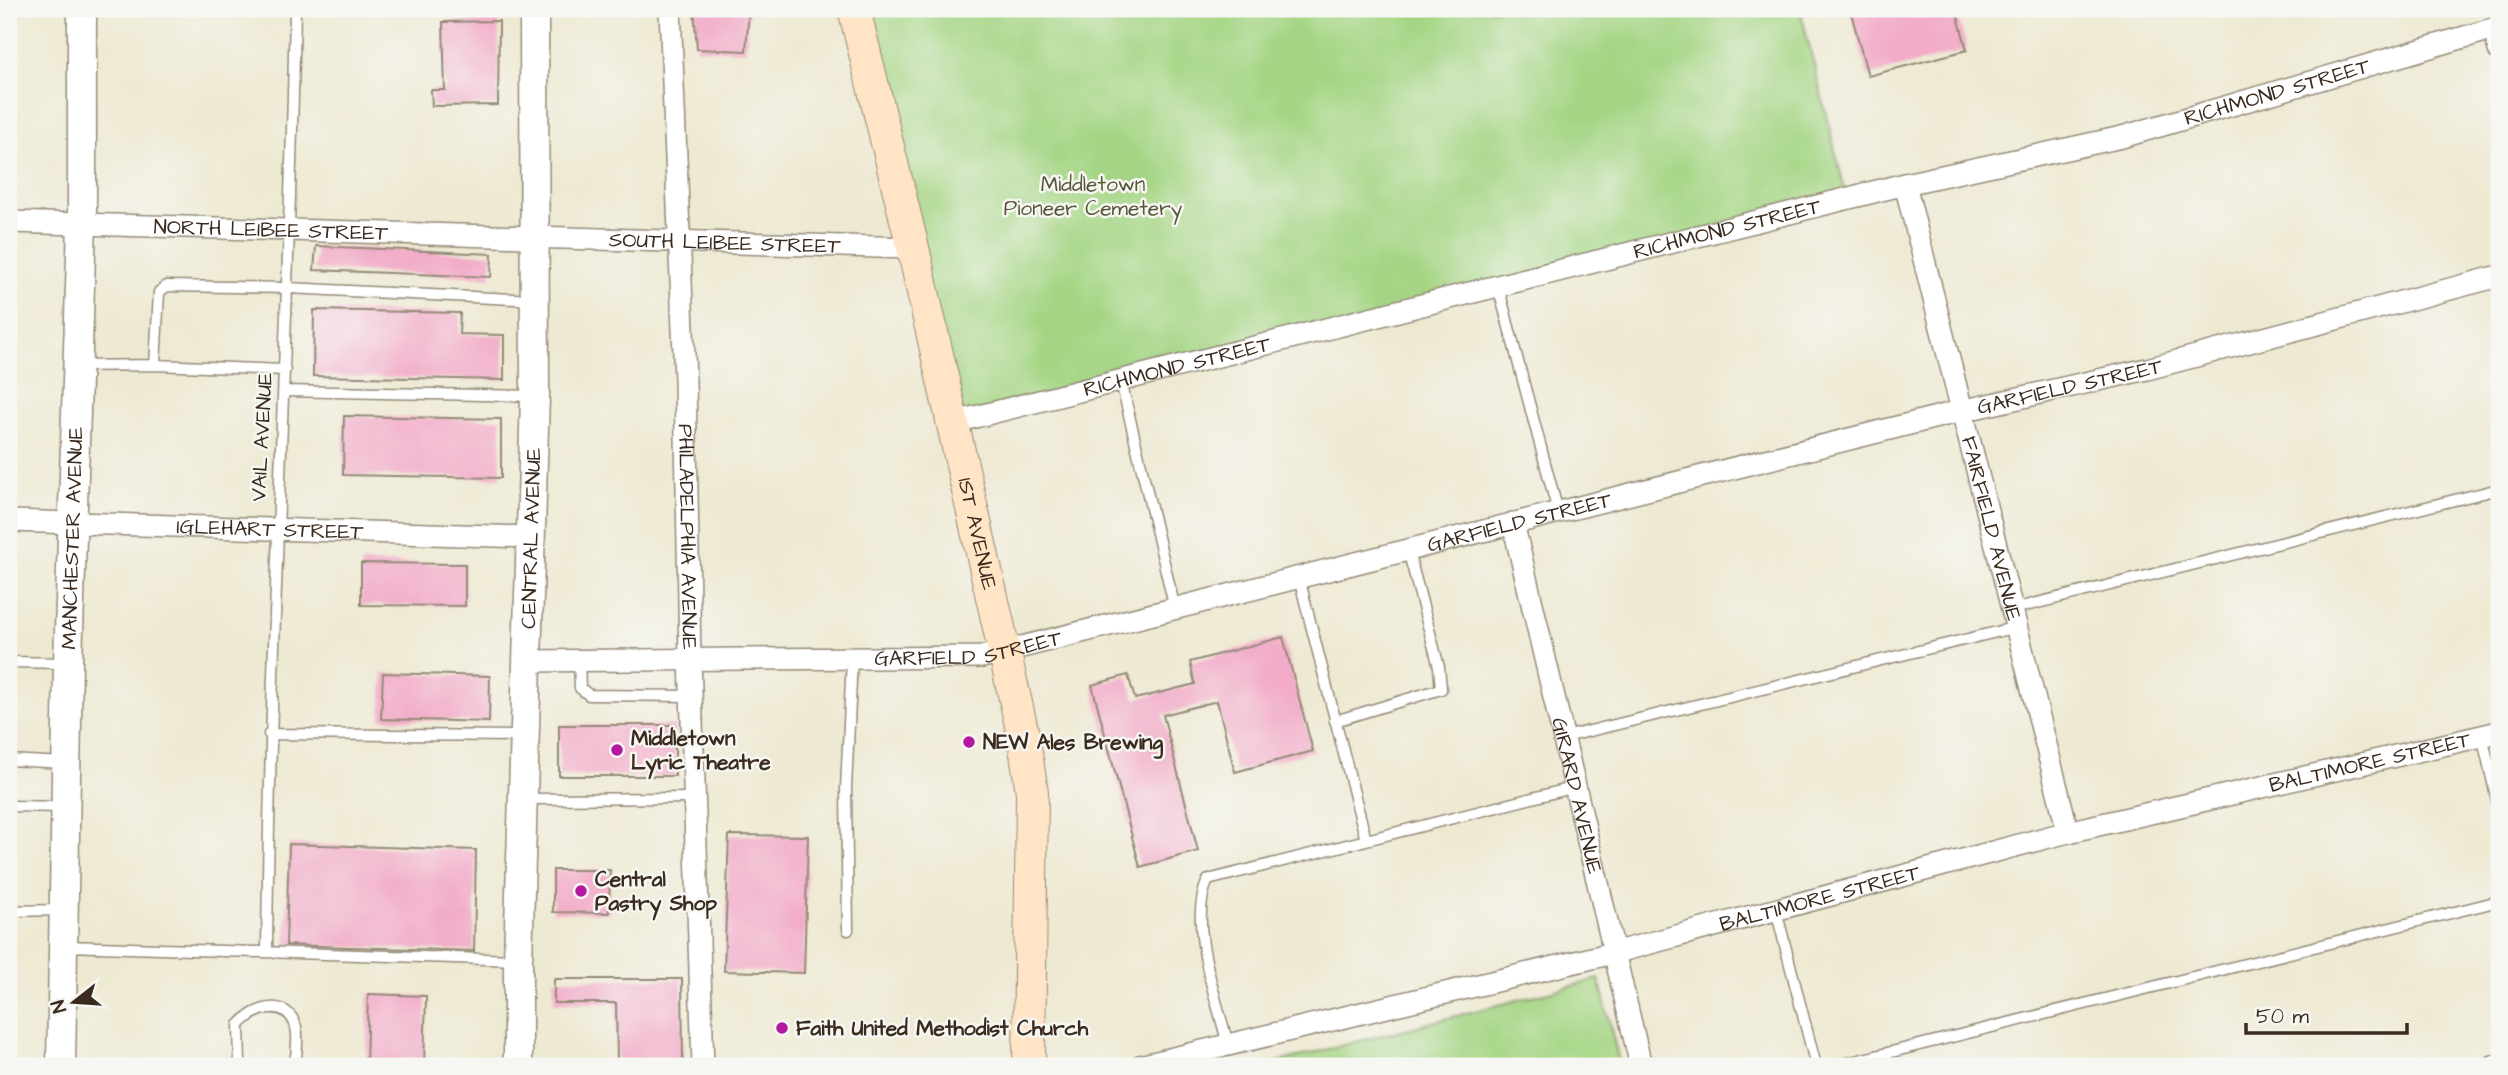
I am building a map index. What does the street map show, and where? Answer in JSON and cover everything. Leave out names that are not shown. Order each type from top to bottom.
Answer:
[{"type":"main road","name":"1ST AVENUE","points":[[854,9],[913,248],[951,423],[1006,649],[1032,792],[1029,1066]]},
{"type":"street","name":"MANCHESTER AVENUE","points":[[61,1066],[68,807],[68,663],[82,223],[82,9]]},
{"type":"street","name":"CENTRAL AVENUE","points":[[517,1066],[535,396],[534,9]]},
{"type":"street","name":"PHILADELPHIA AVENUE","points":[[670,9],[685,379],[690,658],[703,1066]]},
{"type":"street","points":[[2497,27],[2499,50]]},
{"type":"street","name":"RICHMOND STREET","points":[[951,423],[1905,184],[2122,137],[2497,27]]},
{"type":"street","name":"FAIRFIELD AVENUE","points":[[1905,184],[2068,832]]},
{"type":"street","name":"NORTH LEIBEE STREET","points":[[9,222],[535,237]]},
{"type":"street","name":"SOUTH LEIBEE STREET","points":[[535,237],[913,248]]},
{"type":"street","name":"GARFIELD STREET","points":[[526,661],[982,657],[1961,411],[2147,369],[2499,275]]},
{"type":"street","name":"IGLEHART STREET","points":[[9,521],[530,537]]},
{"type":"street","name":"GIRARD AVENUE","points":[[1513,523],[1641,1066]]},
{"type":"street","name":"BALTIMORE STREET","points":[[1140,1066],[1613,953],[2068,832],[2490,733]]},
{"type":"street","points":[[2493,1066],[2499,1065]]},
{"type":"lane","name":"VAIL AVENUE","points":[[267,952],[269,734],[291,231],[295,9]]},
{"type":"lane","points":[[155,365],[159,292],[167,286],[288,288],[534,300]]},
{"type":"lane","points":[[1498,286],[1558,512]]},
{"type":"lane","points":[[78,366],[155,365],[285,370]]},
{"type":"lane","points":[[1121,381],[1175,609]]},
{"type":"lane","points":[[284,391],[535,396]]},
{"type":"lane","points":[[1564,737],[2499,489]]},
{"type":"lane","points":[[1335,721],[1441,689],[1439,667],[1409,550]]},
{"type":"lane","points":[[1298,578],[1366,840]]},
{"type":"lane","points":[[848,930],[846,789],[852,658]]},
{"type":"lane","points":[[579,660],[580,688],[589,695],[691,696]]},
{"type":"lane","points":[[9,662],[68,663]]},
{"type":"lane","points":[[2490,733],[2499,808]]},
{"type":"lane","points":[[269,734],[526,736]]},
{"type":"lane","points":[[9,760],[68,763]]},
{"type":"lane","points":[[1228,1045],[1199,923],[1200,897],[1208,880],[1576,787]]},
{"type":"lane","points":[[523,799],[694,798]]},
{"type":"lane","points":[[9,806],[68,807]]},
{"type":"lane","points":[[1835,1066],[2499,901]]},
{"type":"lane","points":[[9,911],[64,910]]},
{"type":"lane","points":[[1776,910],[1816,1066]]},
{"type":"lane","points":[[64,946],[518,960]]},
{"type":"lane","points":[[240,1066],[239,1025],[249,1014],[260,1008],[281,1008],[291,1016],[297,1030],[295,1066]]},
{"type":"shaded area","points":[[321,9],[496,9],[321,13]]},
{"type":"green space","name":"Middletown Pioneer Cemetery","points":[[854,9],[1800,9],[1847,199],[951,423]]},
{"type":"green space","points":[[1599,979],[1620,1066],[1263,1066]]},
{"type":"building","points":[[694,9],[749,9],[746,51],[697,49]]},
{"type":"building","points":[[1850,9],[1956,9],[1967,50],[1868,76]]},
{"type":"building","points":[[499,21],[498,105],[432,106],[431,90],[445,90],[443,22]]},
{"type":"building","points":[[316,246],[492,254],[491,277],[314,270]]},
{"type":"building","points":[[314,310],[460,313],[459,334],[504,335],[504,380],[313,376]]},
{"type":"building","points":[[344,416],[501,419],[501,478],[343,475]]},
{"type":"building","points":[[361,563],[465,564],[465,606],[361,605]]},
{"type":"building","points":[[1283,637],[1313,751],[1235,772],[1217,701],[1163,715],[1198,851],[1140,867],[1092,685],[1128,675],[1135,699],[1195,684],[1190,662]]},
{"type":"building","points":[[383,673],[490,676],[489,722],[381,719]]},
{"type":"building","name":"Middletown Lyric Theatre","points":[[559,725],[675,725],[675,776],[559,776]]},
{"type":"building","points":[[729,835],[808,836],[804,973],[724,971]]},
{"type":"building","points":[[289,844],[476,850],[474,951],[286,945]]},
{"type":"building","name":"Central Pastry Shop","points":[[553,870],[610,870],[609,913],[553,912]]},
{"type":"building","points":[[554,979],[682,979],[683,1062],[617,1062],[616,1003],[554,1003]]},
{"type":"building","points":[[368,994],[426,996],[424,1066],[366,1066]]},
{"type":"place","name":"NEW Ales Brewing","points":[[969,742]]},
{"type":"place","name":"Middletown Lyric Theatre","points":[[617,750]]},
{"type":"place","name":"Central Pastry Shop","points":[[581,891]]},
{"type":"place","name":"Faith United Methodist Church","points":[[782,1028]]}]
